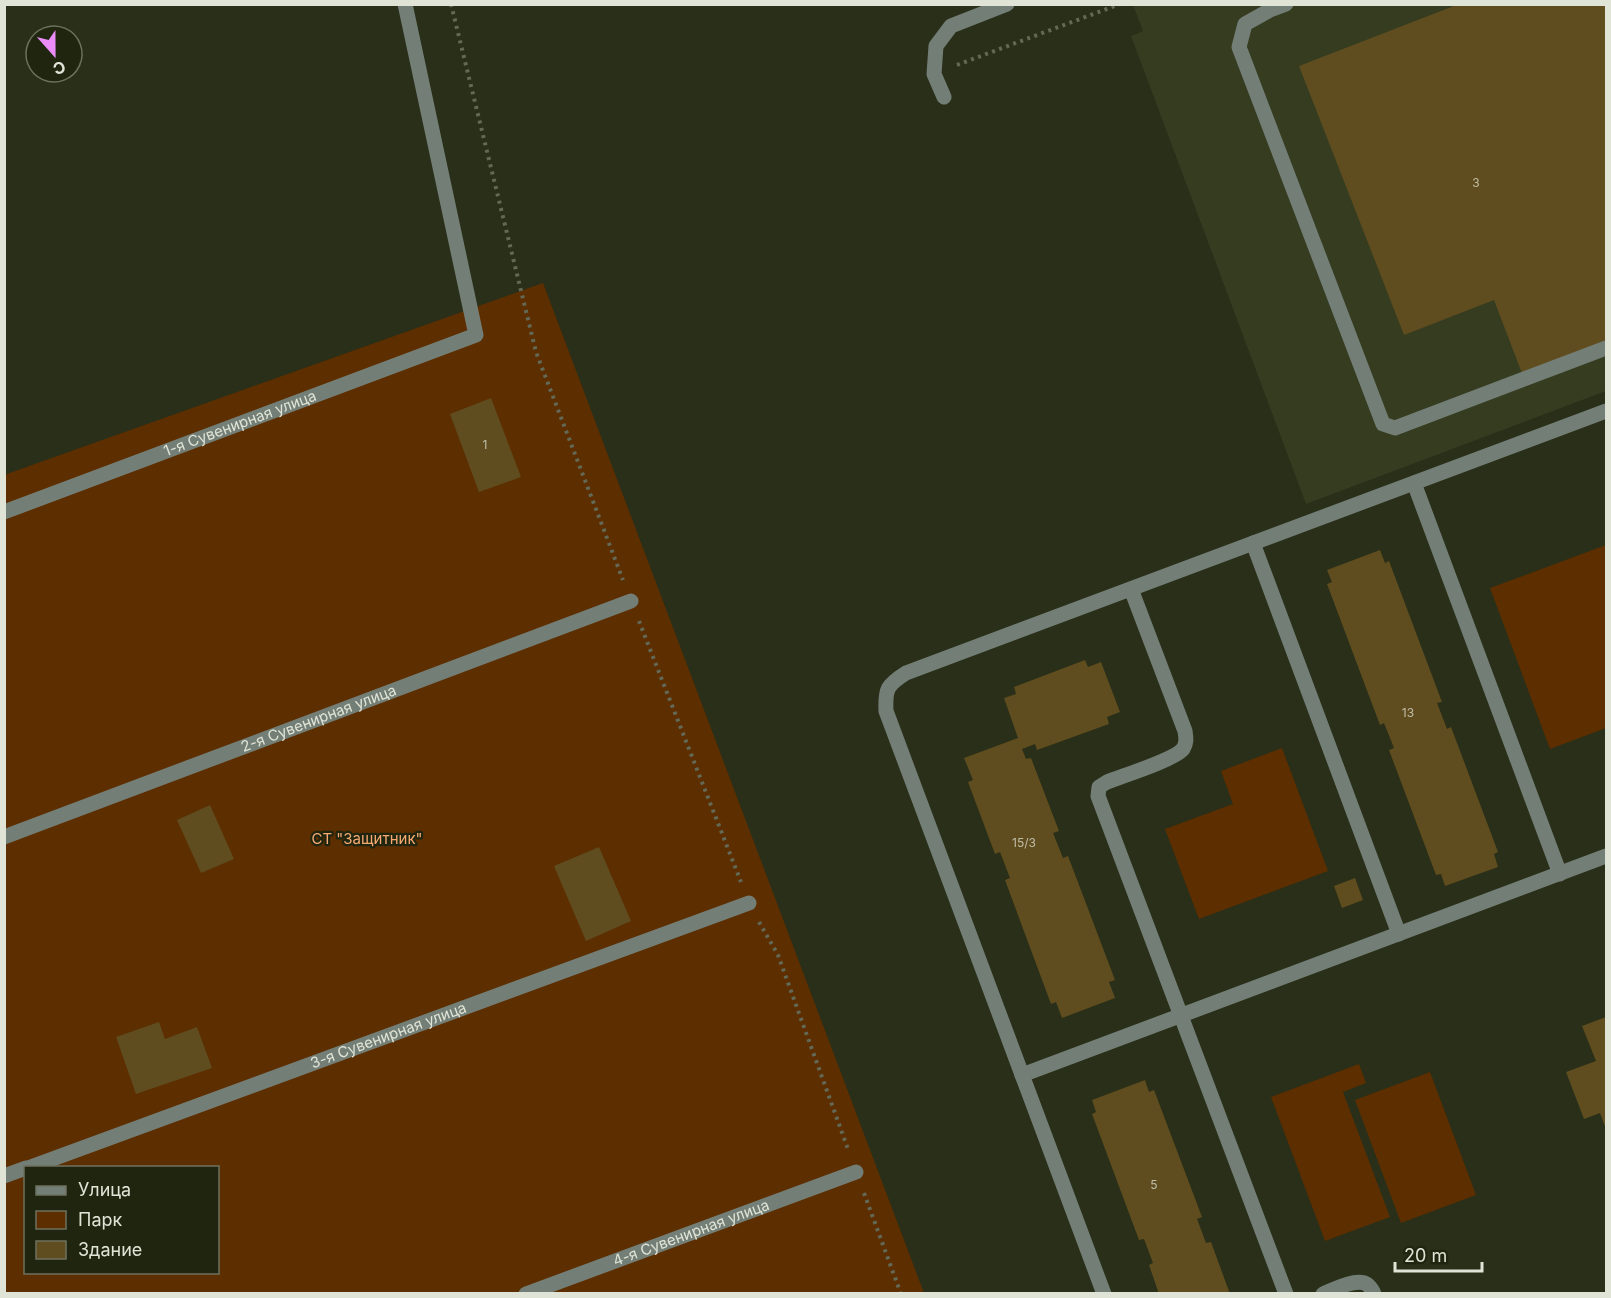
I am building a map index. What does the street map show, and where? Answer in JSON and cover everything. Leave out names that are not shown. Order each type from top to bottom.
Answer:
[{"type":"lane","name":"1-я Сувенирная улица","points":[[4,512],[476,335],[405,4]]},
{"type":"lane","points":[[944,97],[934,74],[936,46],[951,26],[1007,4]]},
{"type":"lane","points":[[1286,4],[1245,24],[1239,47],[1383,424],[1395,428],[1606,348]]},
{"type":"lane","points":[[1104,1293],[886,711],[885,695],[892,682],[906,673],[1606,411]]},
{"type":"lane","points":[[1414,483],[1560,874]]},
{"type":"lane","points":[[1253,543],[1399,934]]},
{"type":"lane","points":[[1131,589],[1187,741],[1182,751],[1171,758],[1107,782],[1099,787],[1098,796],[1286,1293]]},
{"type":"lane","name":"2-я Сувенирная улица","points":[[4,837],[631,601]]},
{"type":"lane","points":[[1022,1075],[1606,856]]},
{"type":"lane","name":"3-я Сувенирная улица","points":[[32,1166],[749,903]]},
{"type":"lane","name":"3-я Сувенирная улица","points":[[4,1176],[24,1169]]},
{"type":"lane","name":"4-я Сувенирная улица","points":[[526,1293],[856,1172]]},
{"type":"lane","points":[[1323,1293],[1361,1281],[1368,1285],[1374,1293]]},
{"type":"path","points":[[451,4],[536,352],[749,903],[778,955],[901,1293]]},
{"type":"path","points":[[934,74],[1120,4]]},
{"type":"shaded area","points":[[1133,5],[1606,5],[1606,391],[1306,504],[1131,36],[1143,31]]},
{"type":"green space","name":"СТ \"Защитник\"","points":[[543,283],[924,1293],[5,1293],[4,475]]},
{"type":"green space","points":[[1606,545],[1606,728],[1550,749],[1490,588]]},
{"type":"green space","points":[[1282,748],[1328,871],[1199,919],[1165,829],[1233,804],[1221,771]]},
{"type":"green space","points":[[1359,1064],[1366,1083],[1343,1092],[1390,1217],[1325,1241],[1271,1097]]},
{"type":"green space","points":[[1430,1072],[1476,1195],[1401,1223],[1355,1100]]},
{"type":"building","points":[[1459,4],[1606,4],[1606,344],[1523,376],[1494,300],[1404,335],[1299,66]]},
{"type":"building","points":[[491,398],[521,477],[479,492],[450,414]]},
{"type":"building","points":[[1380,550],[1385,563],[1389,561],[1442,702],[1437,703],[1447,729],[1451,727],[1498,852],[1494,854],[1498,867],[1445,886],[1441,874],[1436,875],[1389,750],[1394,748],[1384,723],[1380,725],[1327,584],[1332,582],[1327,570]]},
{"type":"building","points":[[1085,660],[1088,667],[1101,662],[1120,712],[1107,717],[1109,724],[1037,750],[1035,744],[1022,749],[1026,759],[1031,758],[1059,831],[1053,833],[1063,858],[1068,856],[1115,980],[1109,982],[1115,998],[1062,1018],[1056,1002],[1051,1004],[1005,880],[1010,878],[1000,852],[995,854],[968,782],[973,780],[964,758],[1018,738],[1004,698],[1016,694],[1014,687]]},
{"type":"building","points":[[210,805],[234,859],[201,873],[177,820]]},
{"type":"building","points":[[599,847],[631,921],[586,941],[554,866]]},
{"type":"building","points":[[1355,878],[1363,900],[1342,908],[1334,886]]},
{"type":"building","points":[[1606,1017],[1606,1129],[1600,1113],[1584,1119],[1566,1072],[1596,1061],[1582,1026]]},
{"type":"building","points":[[159,1022],[165,1039],[197,1027],[212,1068],[136,1094],[116,1037]]},
{"type":"building","points":[[1145,1080],[1149,1092],[1154,1090],[1202,1217],[1197,1219],[1206,1243],[1211,1242],[1230,1294],[1159,1294],[1149,1265],[1153,1263],[1144,1239],[1139,1240],[1092,1114],[1096,1112],[1092,1100]]}]
